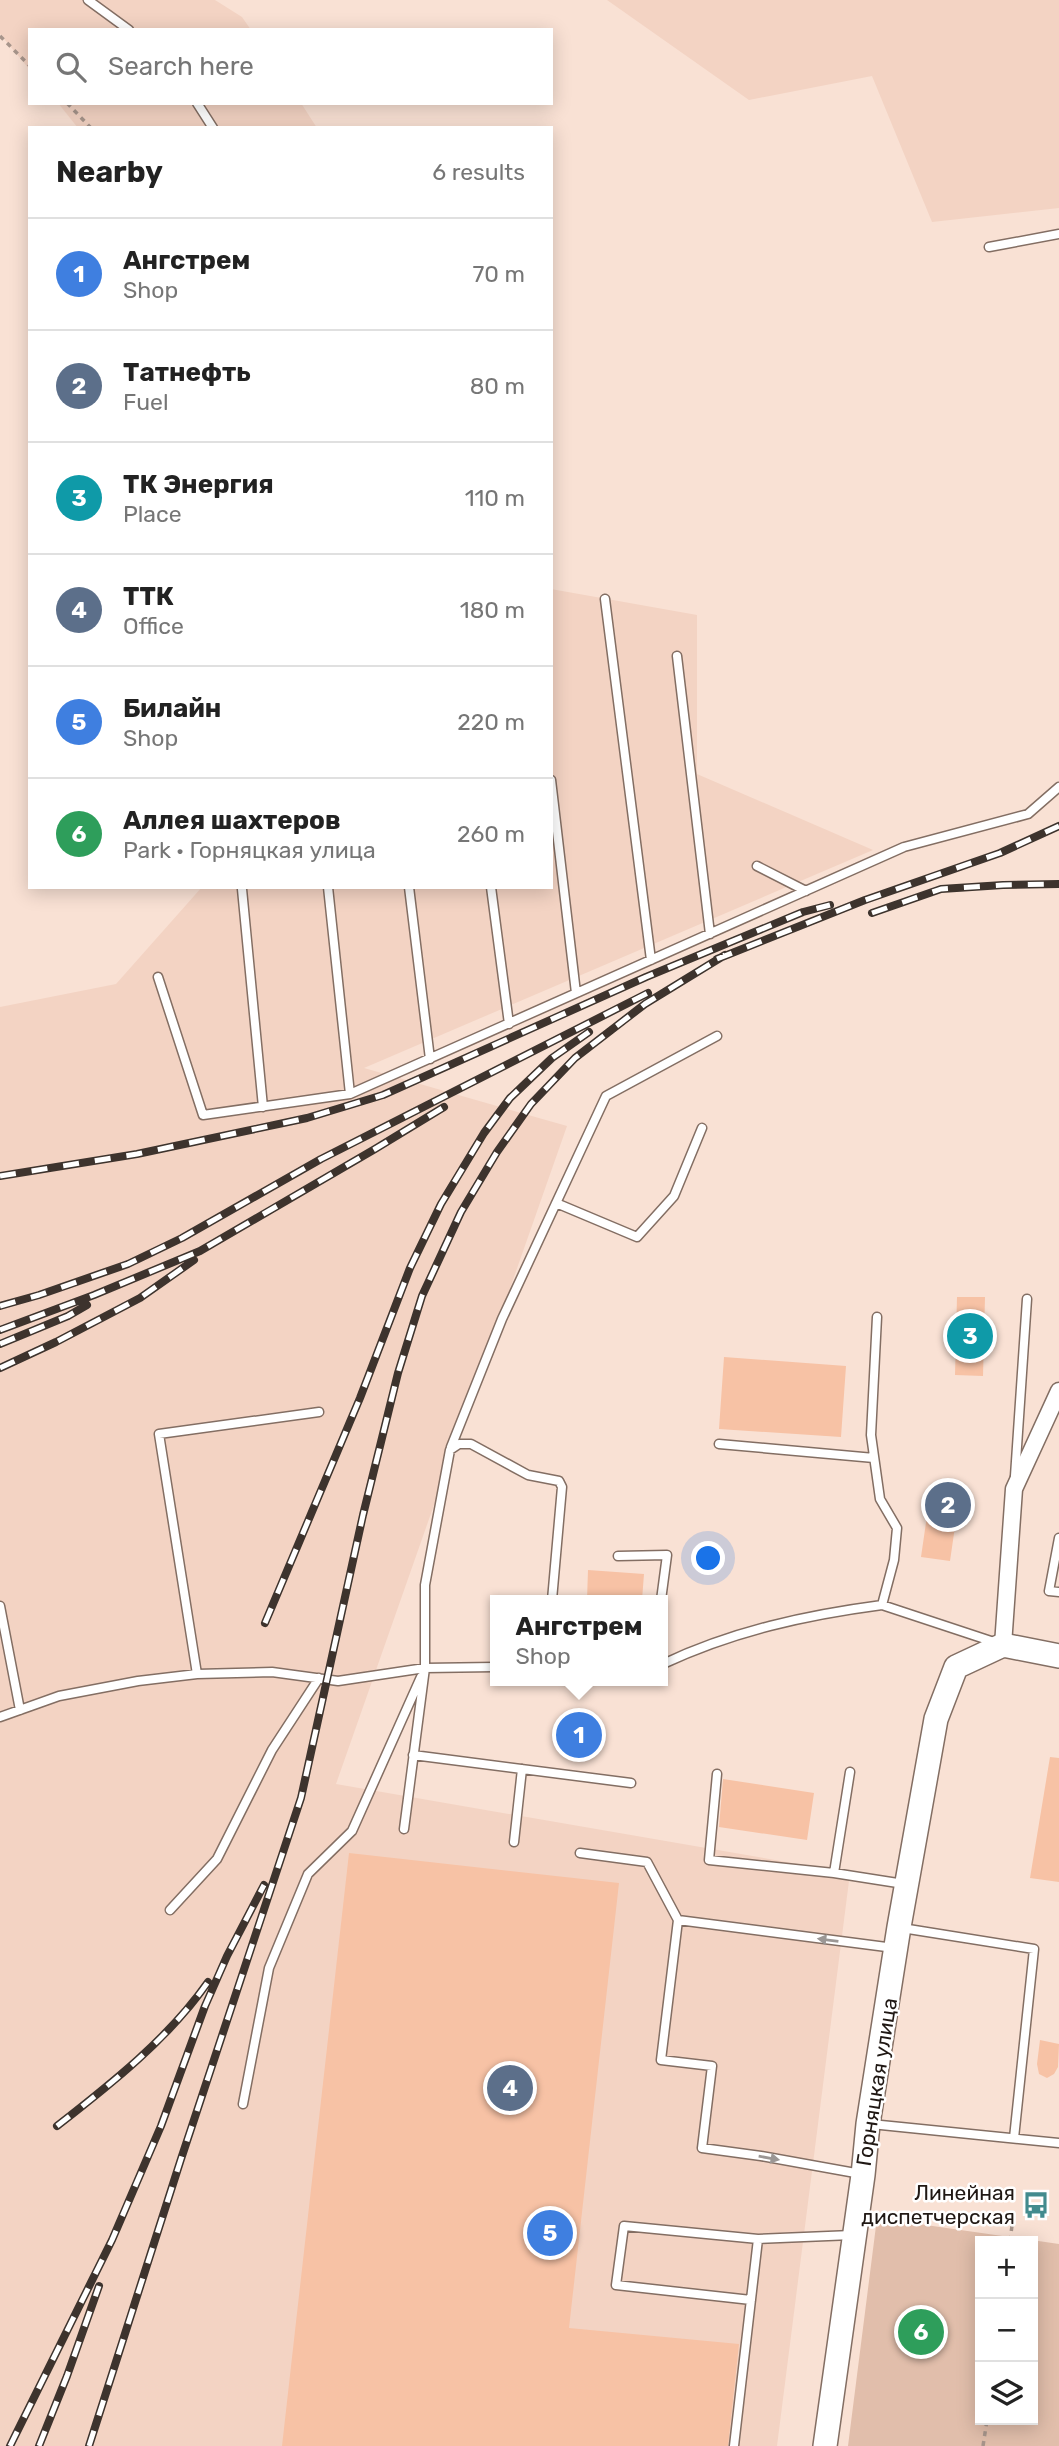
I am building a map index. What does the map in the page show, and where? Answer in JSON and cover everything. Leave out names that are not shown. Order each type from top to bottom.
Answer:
[{"type":"street","points":[[1059,1391],[1014,1489],[1003,1646],[1059,1656]]},
{"type":"street","name":"Горняцкая улица","points":[[825,2446],[868,2124],[897,1938],[936,1719],[956,1667],[1003,1646]]},
{"type":"lane","points":[[88,0],[126,28]]},
{"type":"lane","points":[[198,105],[212,126]]},
{"type":"lane","points":[[989,247],[1059,234]]},
{"type":"lane","points":[[605,598],[651,960]]},
{"type":"lane","points":[[677,656],[710,934]]},
{"type":"lane","points":[[158,977],[203,1115],[350,1094],[904,847],[1028,814],[1059,786]]},
{"type":"lane","points":[[553,797],[576,993]]},
{"type":"lane","points":[[757,866],[806,891]]},
{"type":"lane","points":[[242,889],[263,1107]]},
{"type":"lane","points":[[328,889],[350,1094]]},
{"type":"lane","points":[[409,889],[430,1059]]},
{"type":"lane","points":[[491,889],[509,1024]]},
{"type":"lane","points":[[404,1829],[425,1668],[425,1585],[450,1450],[502,1319],[606,1096],[717,1035]]},
{"type":"lane","points":[[556,1203],[637,1237],[674,1196],[702,1128]]},
{"type":"lane","points":[[1014,1489],[1027,1299]]},
{"type":"lane","points":[[877,1317],[871,1434],[880,1499],[897,1528],[894,1560],[882,1605]]},
{"type":"lane","points":[[197,1674],[159,1434],[319,1412]]},
{"type":"lane","points":[[450,1450],[459,1444],[471,1444],[528,1475],[559,1481],[562,1487],[552,1595]]},
{"type":"lane","points":[[719,1444],[874,1458]]},
{"type":"lane","points":[[1059,1538],[1049,1591],[1059,1592]]},
{"type":"lane","points":[[618,1556],[667,1555],[662,1595]]},
{"type":"lane","points":[[668,1662],[762,1627],[822,1613],[882,1605],[1003,1646]]},
{"type":"lane","points":[[0,1606],[20,1710]]},
{"type":"lane","points":[[0,1717],[59,1696],[138,1681],[197,1674],[272,1672],[338,1681],[425,1668],[490,1667]]},
{"type":"lane","points":[[243,2104],[269,1968],[308,1874],[352,1831],[425,1668]]},
{"type":"lane","points":[[170,1910],[216,1859],[272,1750],[319,1678]]},
{"type":"lane","points":[[414,1755],[631,1783]]},
{"type":"lane","points":[[514,1842],[522,1769]]},
{"type":"lane","points":[[834,1873],[850,1772]]},
{"type":"lane","points":[[717,1774],[709,1860],[834,1873],[907,1884]]},
{"type":"lane","points":[[580,1853],[647,1861],[678,1920],[661,2060],[712,2066],[702,2148],[863,2175]]},
{"type":"lane","points":[[678,1920],[1034,1949],[1014,2138]]},
{"type":"lane","points":[[868,2124],[1059,2143]]},
{"type":"lane","points":[[751,2300],[616,2285],[624,2226],[758,2239],[855,2234]]},
{"type":"lane","points":[[734,2446],[758,2239]]},
{"type":"path","points":[[0,36],[28,64]]},
{"type":"path","points":[[68,105],[89,126]]},
{"type":"path","points":[[1011,2236],[1013,2218]]},
{"type":"path","points":[[983,2446],[986,2425]]},
{"type":"shaded area","points":[[0,0],[215,0],[242,17],[250,28],[28,28],[28,68],[0,34]]},
{"type":"shaded area","points":[[607,0],[1059,0],[1059,208],[932,222],[872,76],[749,100]]},
{"type":"shaded area","points":[[60,105],[302,105],[316,126],[76,126]]},
{"type":"shaded area","points":[[553,589],[697,615],[697,774],[873,850],[364,1068],[567,1126],[336,1784],[850,1873],[777,2446],[0,2446],[0,1007],[116,984],[200,889],[553,889]]},
{"type":"shaded area","points":[[877,2218],[1003,2236],[975,2236],[975,2425],[1038,2425],[1038,2241],[1059,2244],[1059,2446],[848,2446]]},
{"type":"building","points":[[957,1297],[985,1297],[983,1376],[955,1375]]},
{"type":"building","points":[[724,1357],[846,1366],[841,1437],[719,1429]]},
{"type":"building","points":[[930,1495],[959,1499],[950,1561],[921,1557]]},
{"type":"building","points":[[588,1570],[644,1574],[642,1595],[587,1595]]},
{"type":"building","points":[[1050,1757],[1059,1758],[1059,1882],[1030,1878]]},
{"type":"building","points":[[723,1779],[814,1793],[807,1840],[719,1827]]},
{"type":"building","points":[[349,1853],[619,1883],[569,2328],[739,2344],[728,2446],[282,2446]]},
{"type":"building","points":[[1040,2040],[1059,2044],[1058,2067],[1054,2074],[1047,2078],[1039,2074],[1037,2064]]},
{"type":"railway","points":[[717,959],[865,900],[1000,853],[1059,826]]},
{"type":"railway","points":[[872,913],[941,889],[1059,884]]},
{"type":"railway","points":[[0,1176],[137,1154],[307,1118],[383,1095],[646,977],[803,912],[830,905]]},
{"type":"railway","points":[[89,2446],[301,1798],[363,1515],[398,1373],[422,1296],[461,1212],[497,1152],[531,1104],[575,1058],[645,1004],[725,955]]},
{"type":"railway","points":[[0,1306],[128,1264],[182,1238],[321,1159],[648,993]]},
{"type":"railway","points":[[265,1623],[360,1398],[410,1268],[441,1204],[484,1133],[510,1098],[552,1058],[589,1032]]},
{"type":"railway","points":[[0,1330],[200,1251],[444,1107]]},
{"type":"railway","points":[[0,1368],[140,1298],[194,1260]]},
{"type":"railway","points":[[0,1344],[68,1316],[87,1305]]},
{"type":"railway","points":[[10,2446],[112,2240],[161,2126],[205,2006],[227,1956],[264,1885]]},
{"type":"railway","points":[[57,2126],[118,2077],[157,2041],[193,2003],[208,1982]]},
{"type":"railway","points":[[39,2446],[99,2286]]},
{"type":"place","name":"ТК Энергия","points":[[970,1336]]},
{"type":"place","name":"Татнефть","points":[[948,1505]]},
{"type":"place","name":"Ангстрем","points":[[579,1735]]},
{"type":"place","name":"ТТК","points":[[510,2088]]},
{"type":"place","name":"Линейная диспетчерская","points":[[1036,2205]]},
{"type":"place","name":"Билайн","points":[[550,2233]]},
{"type":"place","name":"Аллея шахтеров","points":[[921,2332]]}]
